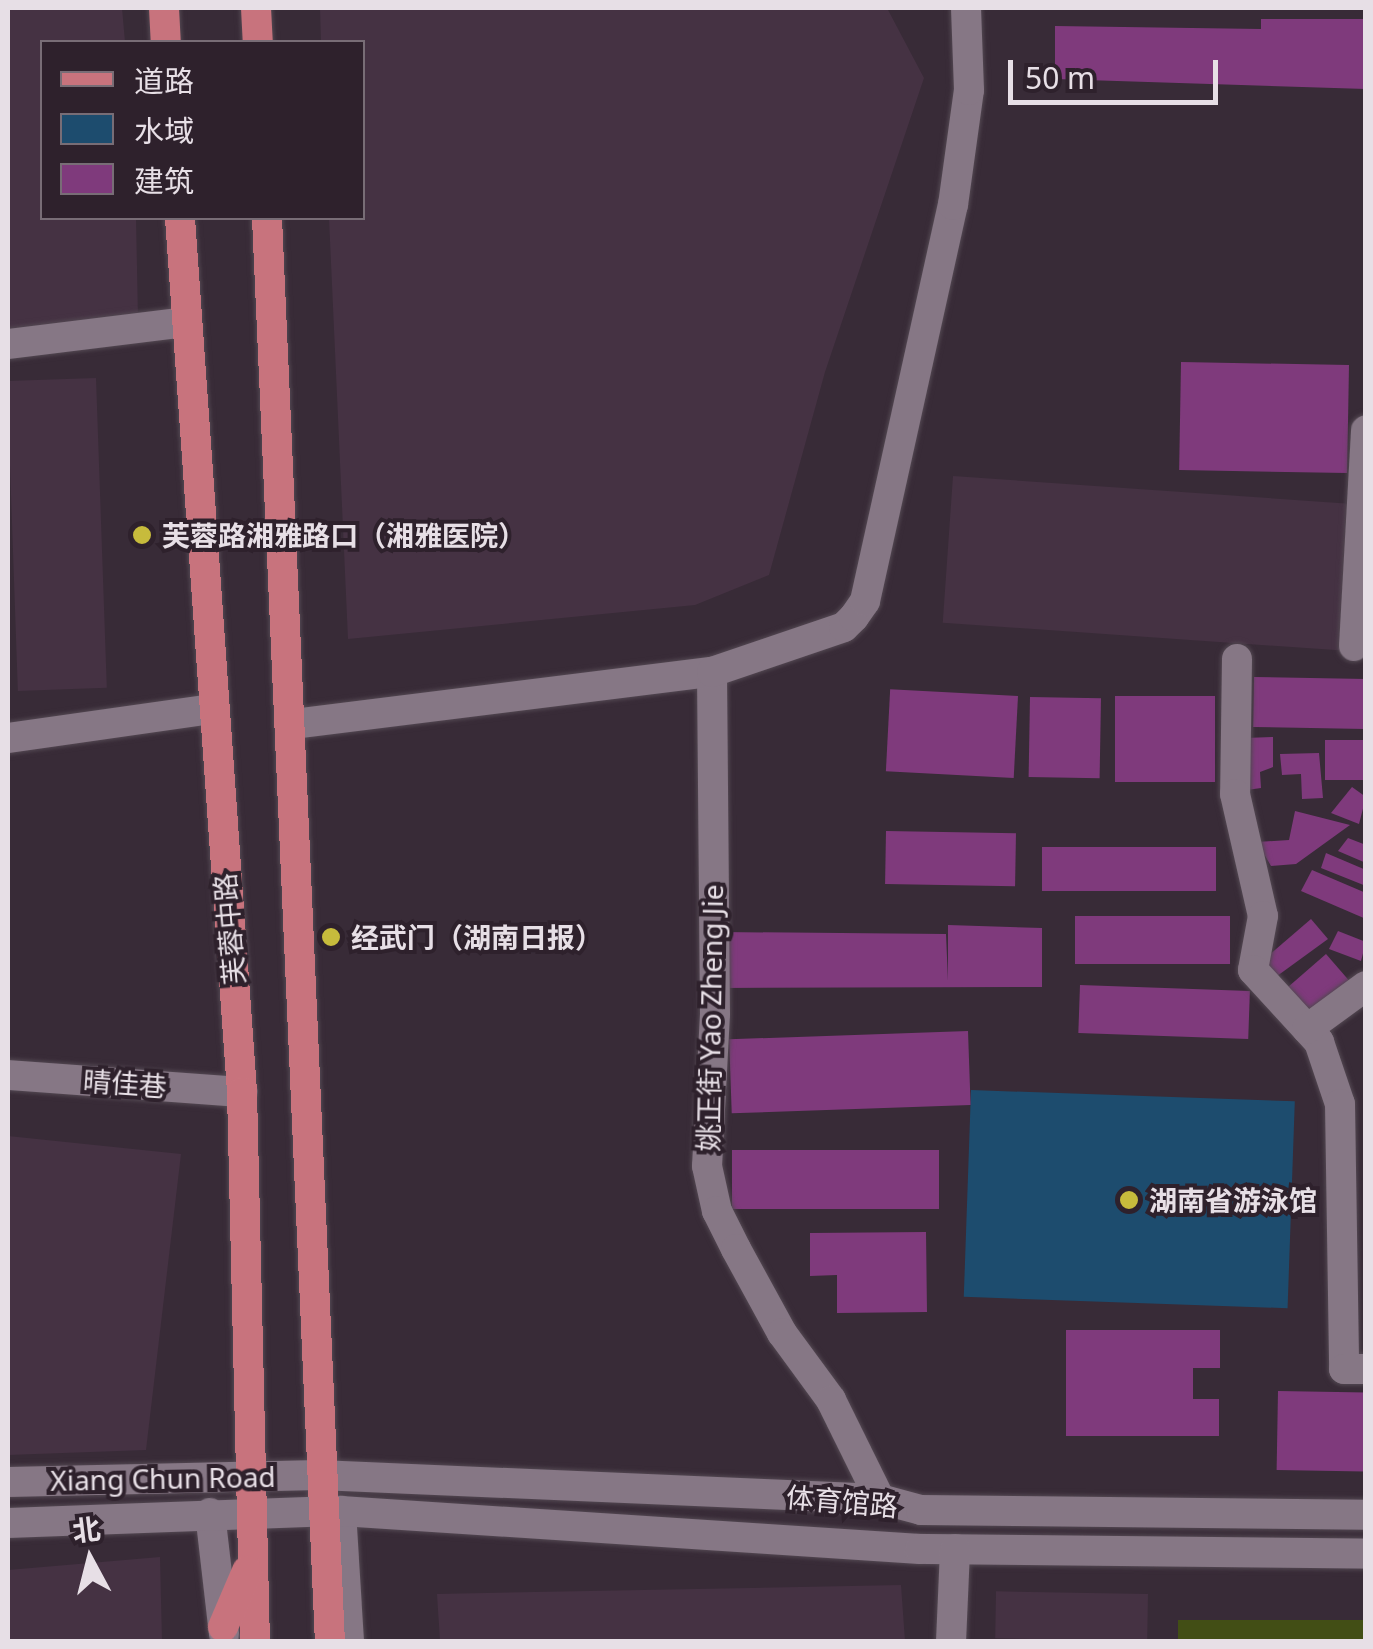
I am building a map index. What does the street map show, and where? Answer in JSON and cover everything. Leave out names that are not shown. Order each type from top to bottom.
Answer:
[{"type":"main road","points":[[164,8],[166,40]]},
{"type":"main road","points":[[256,8],[258,40]]},
{"type":"main road","name":"芙蓉中路","points":[[180,220],[210,708],[242,1092],[246,1478],[255,1642]]},
{"type":"main road","points":[[267,220],[294,724],[319,1475],[332,1511],[330,1642]]},
{"type":"main road","points":[[218,1636],[250,1564]]},
{"type":"street","points":[[294,724],[712,672],[844,628],[865,601],[953,205],[969,90],[966,8]]},
{"type":"street","points":[[8,344],[187,322]]},
{"type":"street","points":[[1354,646],[1366,430]]},
{"type":"street","points":[[1237,659],[1235,794],[1263,916],[1253,970],[1319,1042],[1340,1104],[1354,1215],[1344,1369],[1366,1369]]},
{"type":"street","name":"姚正街 Yao Zheng Jie","points":[[712,672],[715,1014],[707,1166],[717,1211],[736,1249],[782,1333],[831,1400],[880,1499]]},
{"type":"street","points":[[8,738],[210,708]]},
{"type":"street","points":[[1307,1029],[1366,986]]},
{"type":"street","name":"晴佳巷","points":[[8,1075],[242,1092]]},
{"type":"street","name":"体育馆路","points":[[319,1475],[880,1499],[920,1510],[1366,1515]]},
{"type":"street","name":"Xiang Chun Road","points":[[8,1482],[319,1475]]},
{"type":"street","points":[[332,1511],[348,1642]]},
{"type":"street","name":"体育馆路","points":[[332,1511],[955,1549],[1366,1554]]},
{"type":"street","name":"Xiang Chun Road","points":[[8,1522],[332,1511]]},
{"type":"street","points":[[210,1513],[218,1636]]},
{"type":"street","points":[[952,1642],[955,1549]]},
{"type":"shaded area","points":[[8,8],[122,8],[125,40],[40,40],[40,220],[136,220],[138,317],[8,332]]},
{"type":"shaded area","points":[[320,8],[887,8],[924,78],[825,372],[769,575],[695,605],[348,639],[329,220],[365,220],[365,40],[321,40]]},
{"type":"shaded area","points":[[96,378],[107,688],[18,691],[8,381]]},
{"type":"shaded area","points":[[953,476],[1360,504],[1350,651],[943,623]]},
{"type":"shaded area","points":[[8,1136],[181,1154],[146,1450],[8,1455]]},
{"type":"shaded area","points":[[160,1557],[162,1641],[8,1641],[8,1570]]},
{"type":"shaded area","points":[[901,1585],[905,1641],[440,1641],[437,1594]]},
{"type":"shaded area","points":[[996,1591],[1148,1594],[1147,1641],[995,1638]]},
{"type":"green space","points":[[1178,1620],[1365,1620],[1365,1641],[1178,1641]]},
{"type":"water","name":"湖南省游泳馆","points":[[971,1090],[1295,1101],[1288,1308],[964,1297]]},
{"type":"building","points":[[1261,19],[1366,19],[1366,89],[1055,79],[1055,26],[1261,29]]},
{"type":"building","points":[[1181,362],[1349,365],[1347,473],[1179,470]]},
{"type":"building","points":[[1254,677],[1366,679],[1365,729],[1253,727]]},
{"type":"building","points":[[890,689],[1018,696],[1014,778],[886,771]]},
{"type":"building","points":[[1115,696],[1215,696],[1215,782],[1115,782]]},
{"type":"building","points":[[1030,697],[1101,698],[1100,778],[1029,777]]},
{"type":"building","points":[[1273,737],[1273,767],[1260,772],[1261,788],[1247,790],[1245,738]]},
{"type":"building","points":[[1325,740],[1366,740],[1366,780],[1325,780]]},
{"type":"building","points":[[1319,753],[1323,798],[1302,799],[1301,774],[1282,775],[1280,754]]},
{"type":"building","points":[[1352,787],[1366,797],[1359,824],[1331,813]]},
{"type":"building","points":[[1295,811],[1350,825],[1296,864],[1271,866],[1257,842],[1289,840]]},
{"type":"building","points":[[886,831],[1016,833],[1015,886],[885,884]]},
{"type":"building","points":[[1348,838],[1366,845],[1366,863],[1338,851]]},
{"type":"building","points":[[1042,847],[1216,847],[1216,891],[1042,891]]},
{"type":"building","points":[[1326,853],[1366,870],[1366,886],[1321,868]]},
{"type":"building","points":[[1312,870],[1366,893],[1366,919],[1301,891]]},
{"type":"building","points":[[1075,916],[1230,916],[1230,964],[1075,964]]},
{"type":"building","points":[[1311,919],[1328,939],[1273,979],[1260,963]]},
{"type":"building","points":[[948,925],[1042,928],[1042,987],[720,988],[721,932],[946,934],[948,981]]},
{"type":"building","points":[[1338,931],[1366,942],[1361,961],[1329,949]]},
{"type":"building","points":[[1326,954],[1352,984],[1310,1021],[1284,991]]},
{"type":"building","points":[[1080,985],[1250,991],[1248,1039],[1078,1033]]},
{"type":"building","points":[[968,1031],[971,1105],[732,1113],[729,1039]]},
{"type":"building","points":[[732,1150],[939,1150],[939,1209],[732,1209]]},
{"type":"building","points":[[926,1232],[927,1312],[837,1313],[837,1275],[810,1276],[810,1233]]},
{"type":"building","points":[[1066,1330],[1220,1330],[1220,1368],[1193,1368],[1193,1399],[1219,1399],[1219,1436],[1066,1436]]},
{"type":"building","points":[[1278,1391],[1366,1393],[1365,1472],[1277,1470]]},
{"type":"place","name":"芙蓉路湘雅路口（湘雅医院）","points":[[142,535]]},
{"type":"place","name":"经武门（湖南日报）","points":[[331,937]]},
{"type":"place","name":"湖南省游泳馆","points":[[1129,1200]]}]
